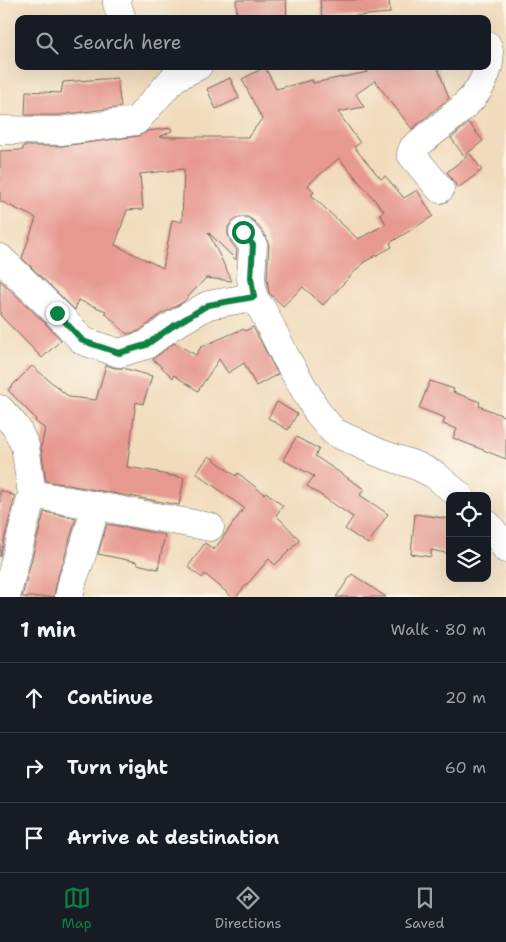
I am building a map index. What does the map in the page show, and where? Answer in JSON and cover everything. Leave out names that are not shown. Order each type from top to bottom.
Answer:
[{"type":"street","points":[[117,0],[121,15]]},
{"type":"street","points":[[440,189],[411,154],[413,148],[473,97],[488,70]]},
{"type":"street","points":[[0,130],[61,131],[136,121],[168,72]]},
{"type":"street","points":[[243,232],[253,245],[251,278],[254,297],[318,413],[334,432],[379,453],[418,466],[435,475],[455,492]]},
{"type":"street","points":[[0,258],[83,341],[119,353],[146,345],[208,305],[254,297]]},
{"type":"street","points":[[0,409],[16,427],[25,446],[32,494],[6,597]]},
{"type":"street","points":[[32,494],[210,527]]},
{"type":"street","points":[[69,597],[96,506]]},
{"type":"street","points":[[491,529],[506,549]]},
{"type":"building","points":[[236,0],[286,0],[287,15],[237,15]]},
{"type":"building","points":[[320,0],[389,0],[390,13],[322,15]]},
{"type":"building","points":[[259,70],[266,70],[276,89],[312,80],[313,83],[368,72],[367,70],[438,70],[449,98],[412,129],[375,81],[356,94],[364,107],[338,112],[360,143],[354,147],[381,179],[385,176],[404,198],[417,190],[433,216],[390,243],[392,247],[364,262],[323,305],[303,287],[283,306],[269,293],[267,278],[269,245],[265,235],[255,222],[248,217],[234,219],[228,227],[228,235],[237,250],[236,260],[208,232],[232,281],[206,278],[183,302],[161,314],[139,331],[127,334],[105,313],[106,311],[78,300],[75,310],[22,258],[36,218],[0,201],[0,151],[23,150],[23,146],[63,146],[138,136],[148,131],[171,128],[172,131],[159,137],[248,137],[262,119],[242,79]],"holes":[[[339,158],[384,211],[380,214],[386,224],[358,239],[311,195],[314,192],[308,185]],[[184,169],[182,222],[172,220],[163,268],[115,245],[127,210],[143,209],[140,174]]]},
{"type":"building","points":[[117,78],[121,107],[60,115],[25,115],[26,91],[61,93],[63,82]]},
{"type":"building","points":[[230,78],[239,98],[216,109],[207,89]]},
{"type":"building","points":[[469,123],[483,141],[464,156],[451,138]]},
{"type":"building","points":[[470,154],[482,170],[458,188],[447,172]]},
{"type":"building","points":[[0,280],[61,340],[42,358],[0,315]]},
{"type":"building","points":[[253,327],[278,374],[256,386],[244,363],[228,373],[219,359],[198,391],[174,375],[173,378],[153,359],[174,343],[196,355],[201,347],[238,331],[244,329],[245,331]]},
{"type":"building","points":[[106,365],[152,376],[143,404],[136,402],[127,467],[184,478],[179,505],[46,481],[41,447],[45,429],[35,421],[36,419],[8,390],[32,366],[69,397],[96,400]]},
{"type":"building","points":[[430,381],[454,389],[453,392],[480,402],[479,406],[506,417],[506,459],[453,438],[457,429],[443,424],[445,418],[419,408]]},
{"type":"building","points":[[277,402],[297,414],[288,430],[268,418]]},
{"type":"building","points":[[296,437],[319,449],[315,456],[364,489],[360,495],[388,514],[368,544],[345,529],[353,517],[307,486],[314,476],[283,460]]},
{"type":"building","points":[[209,456],[236,476],[238,473],[264,494],[266,492],[283,506],[276,515],[300,540],[275,565],[269,559],[236,597],[232,597],[205,574],[202,578],[188,567],[205,543],[214,550],[244,508],[196,473]]},
{"type":"building","points":[[0,490],[15,496],[0,557]]},
{"type":"building","points":[[44,512],[76,518],[58,575],[54,597],[22,597]]},
{"type":"building","points":[[415,514],[446,518],[446,553],[431,550],[431,557],[411,554]]},
{"type":"building","points":[[107,524],[165,535],[158,569],[137,564],[137,562],[98,554]]},
{"type":"building","points":[[352,574],[386,597],[336,597]]},
{"type":"route","points":[[57,313],[83,341],[119,353],[146,345],[208,305],[254,297],[251,278],[253,245],[243,232]]}]
